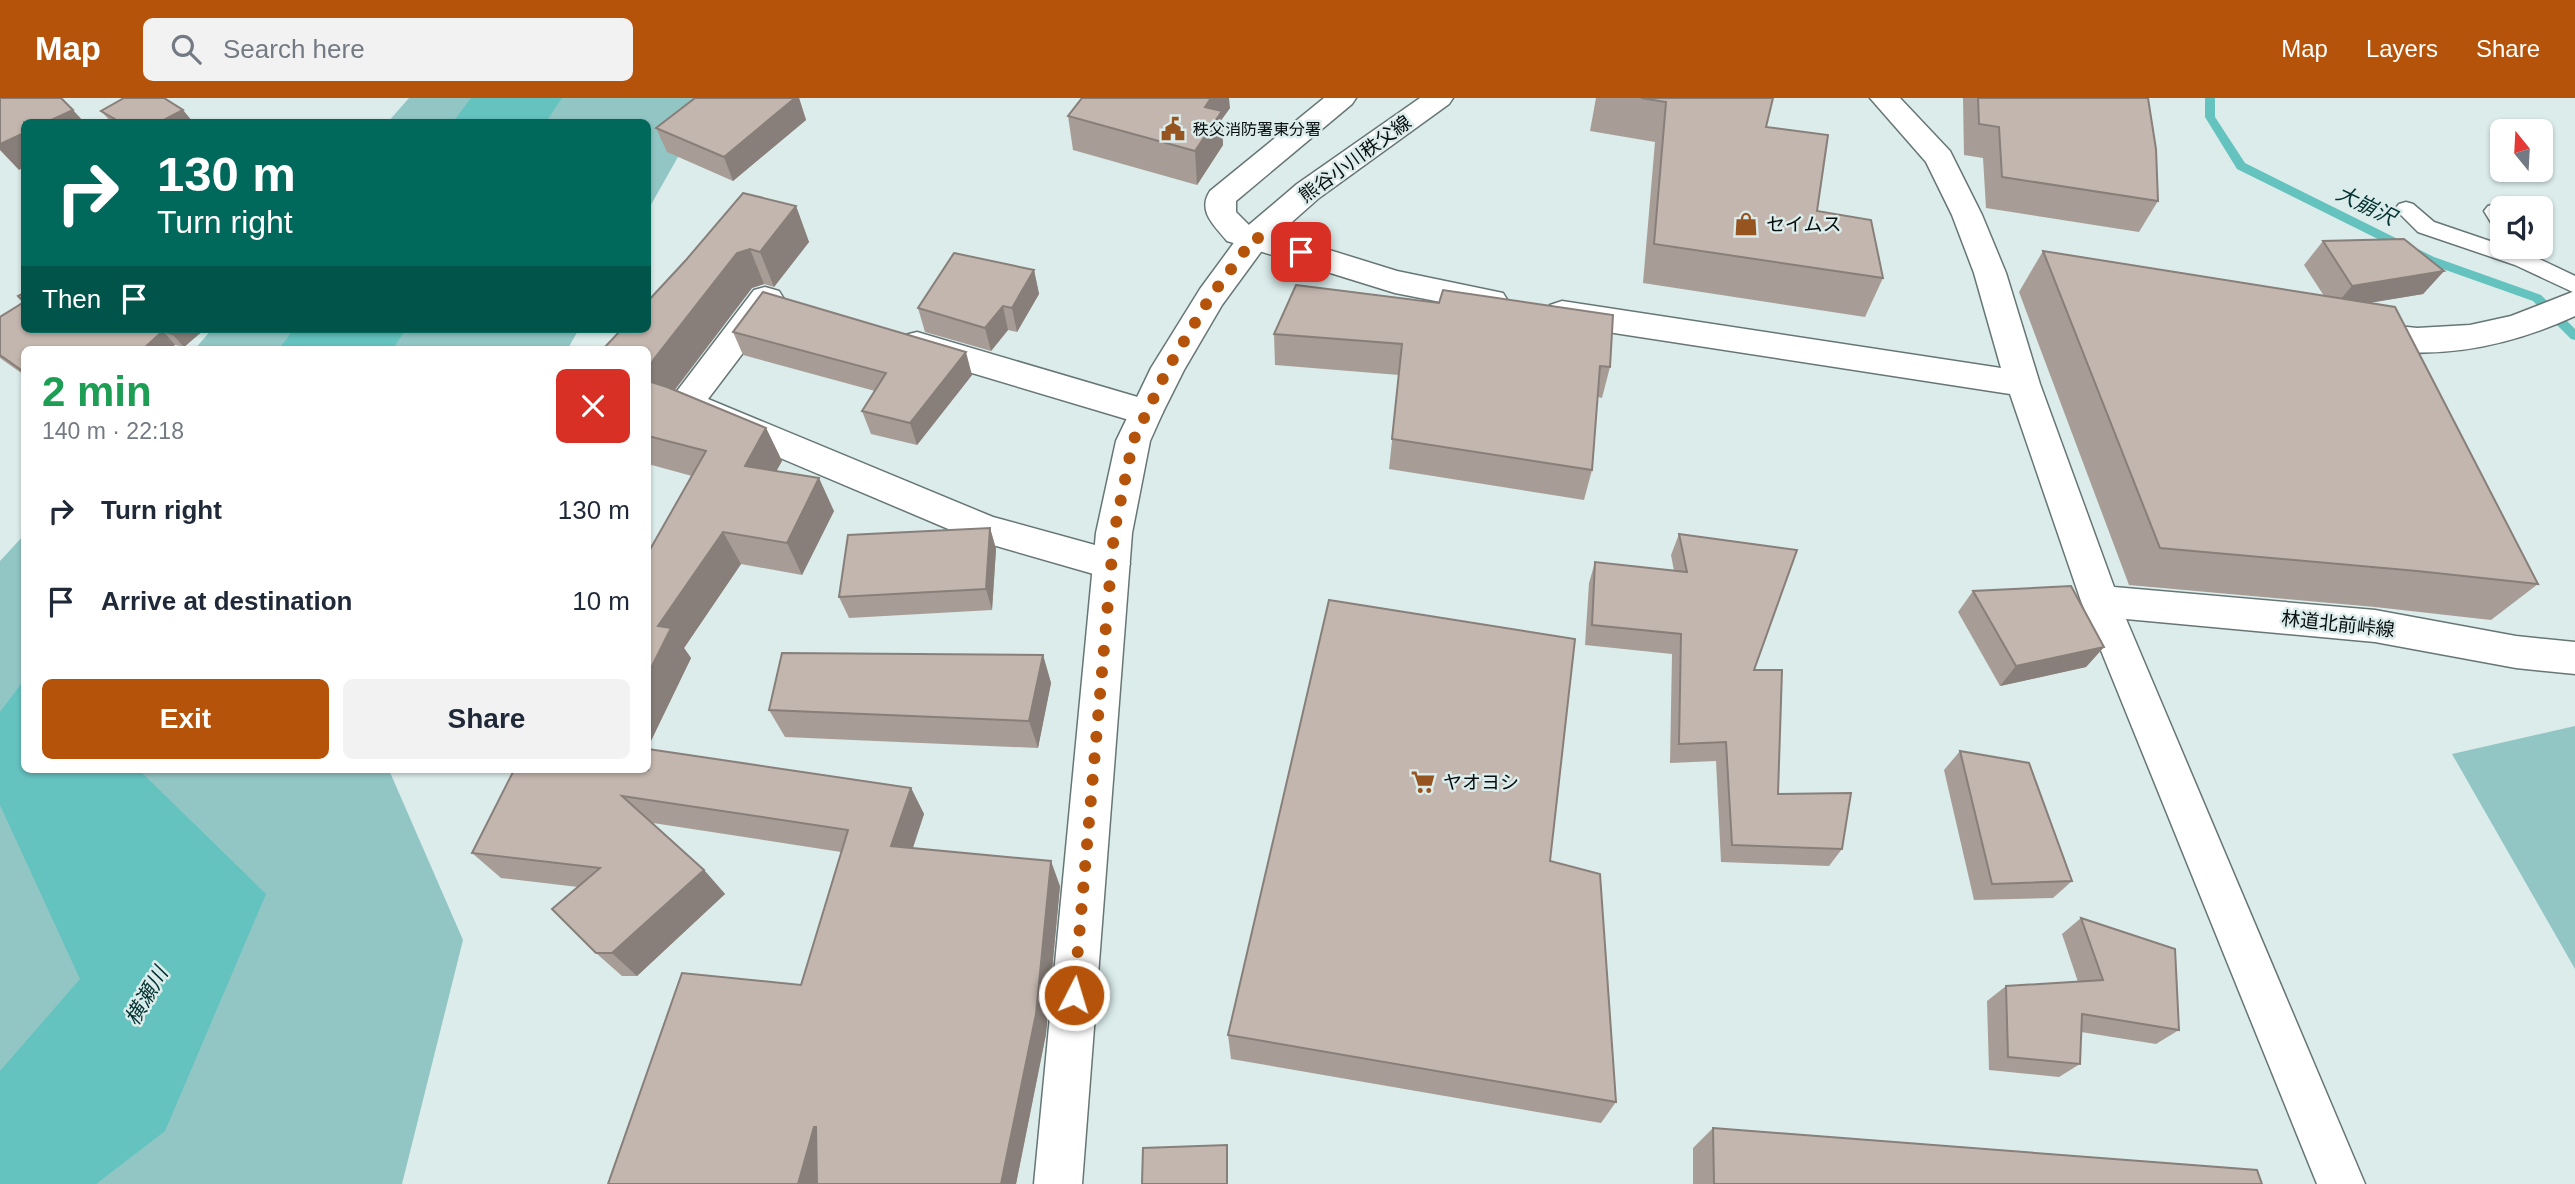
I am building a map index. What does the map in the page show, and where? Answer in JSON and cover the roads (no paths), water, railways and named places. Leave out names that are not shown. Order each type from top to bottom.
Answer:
[{"type":"street","points":[[1342,98],[1221,198],[1220,214],[1238,233],[1395,282],[1526,307],[2024,384]]},
{"type":"street","name":"熊谷小川秩父線","points":[[1058,1184],[1114,533],[1133,441],[1168,368],[1211,296],[1255,237],[1308,191],[1439,98]]},
{"type":"street","points":[[1884,98],[1939,158],[1967,215],[2004,275],[2024,384],[2100,601],[2341,1184]]},
{"type":"street","points":[[2328,328],[2423,341],[2477,337],[2539,320],[2574,297]]},
{"type":"street","points":[[804,310],[765,298],[686,404],[985,528],[1111,564]]},
{"type":"street","points":[[883,334],[1146,412]]},
{"type":"street","name":"林道北前峠線","points":[[2100,601],[2375,626],[2516,652],[2575,658]]},
{"type":"lane","points":[[2406,209],[2426,227],[2490,245]]},
{"type":"lane","points":[[2520,259],[2574,297]]},
{"type":"water","points":[[471,98],[562,98],[548,119],[455,119]]},
{"type":"water","points":[[291,333],[403,333],[395,346],[281,346]]},
{"type":"water","name":"横瀬川","points":[[21,684],[21,773],[142,773],[266,894],[165,1131],[96,1184],[0,1184],[0,1071],[80,979],[0,805],[0,712]]},
{"type":"waterway","name":"大崩沢","points":[[2210,98],[2210,117],[2241,166],[2430,260],[2537,298],[2575,336]]},
{"type":"place","name":"秩父消防署東分署","points":[[1173,129]]},
{"type":"place","name":"セイムス","points":[[1746,224]]},
{"type":"place","name":"ヤオヨシ","points":[[1423,782]]}]
